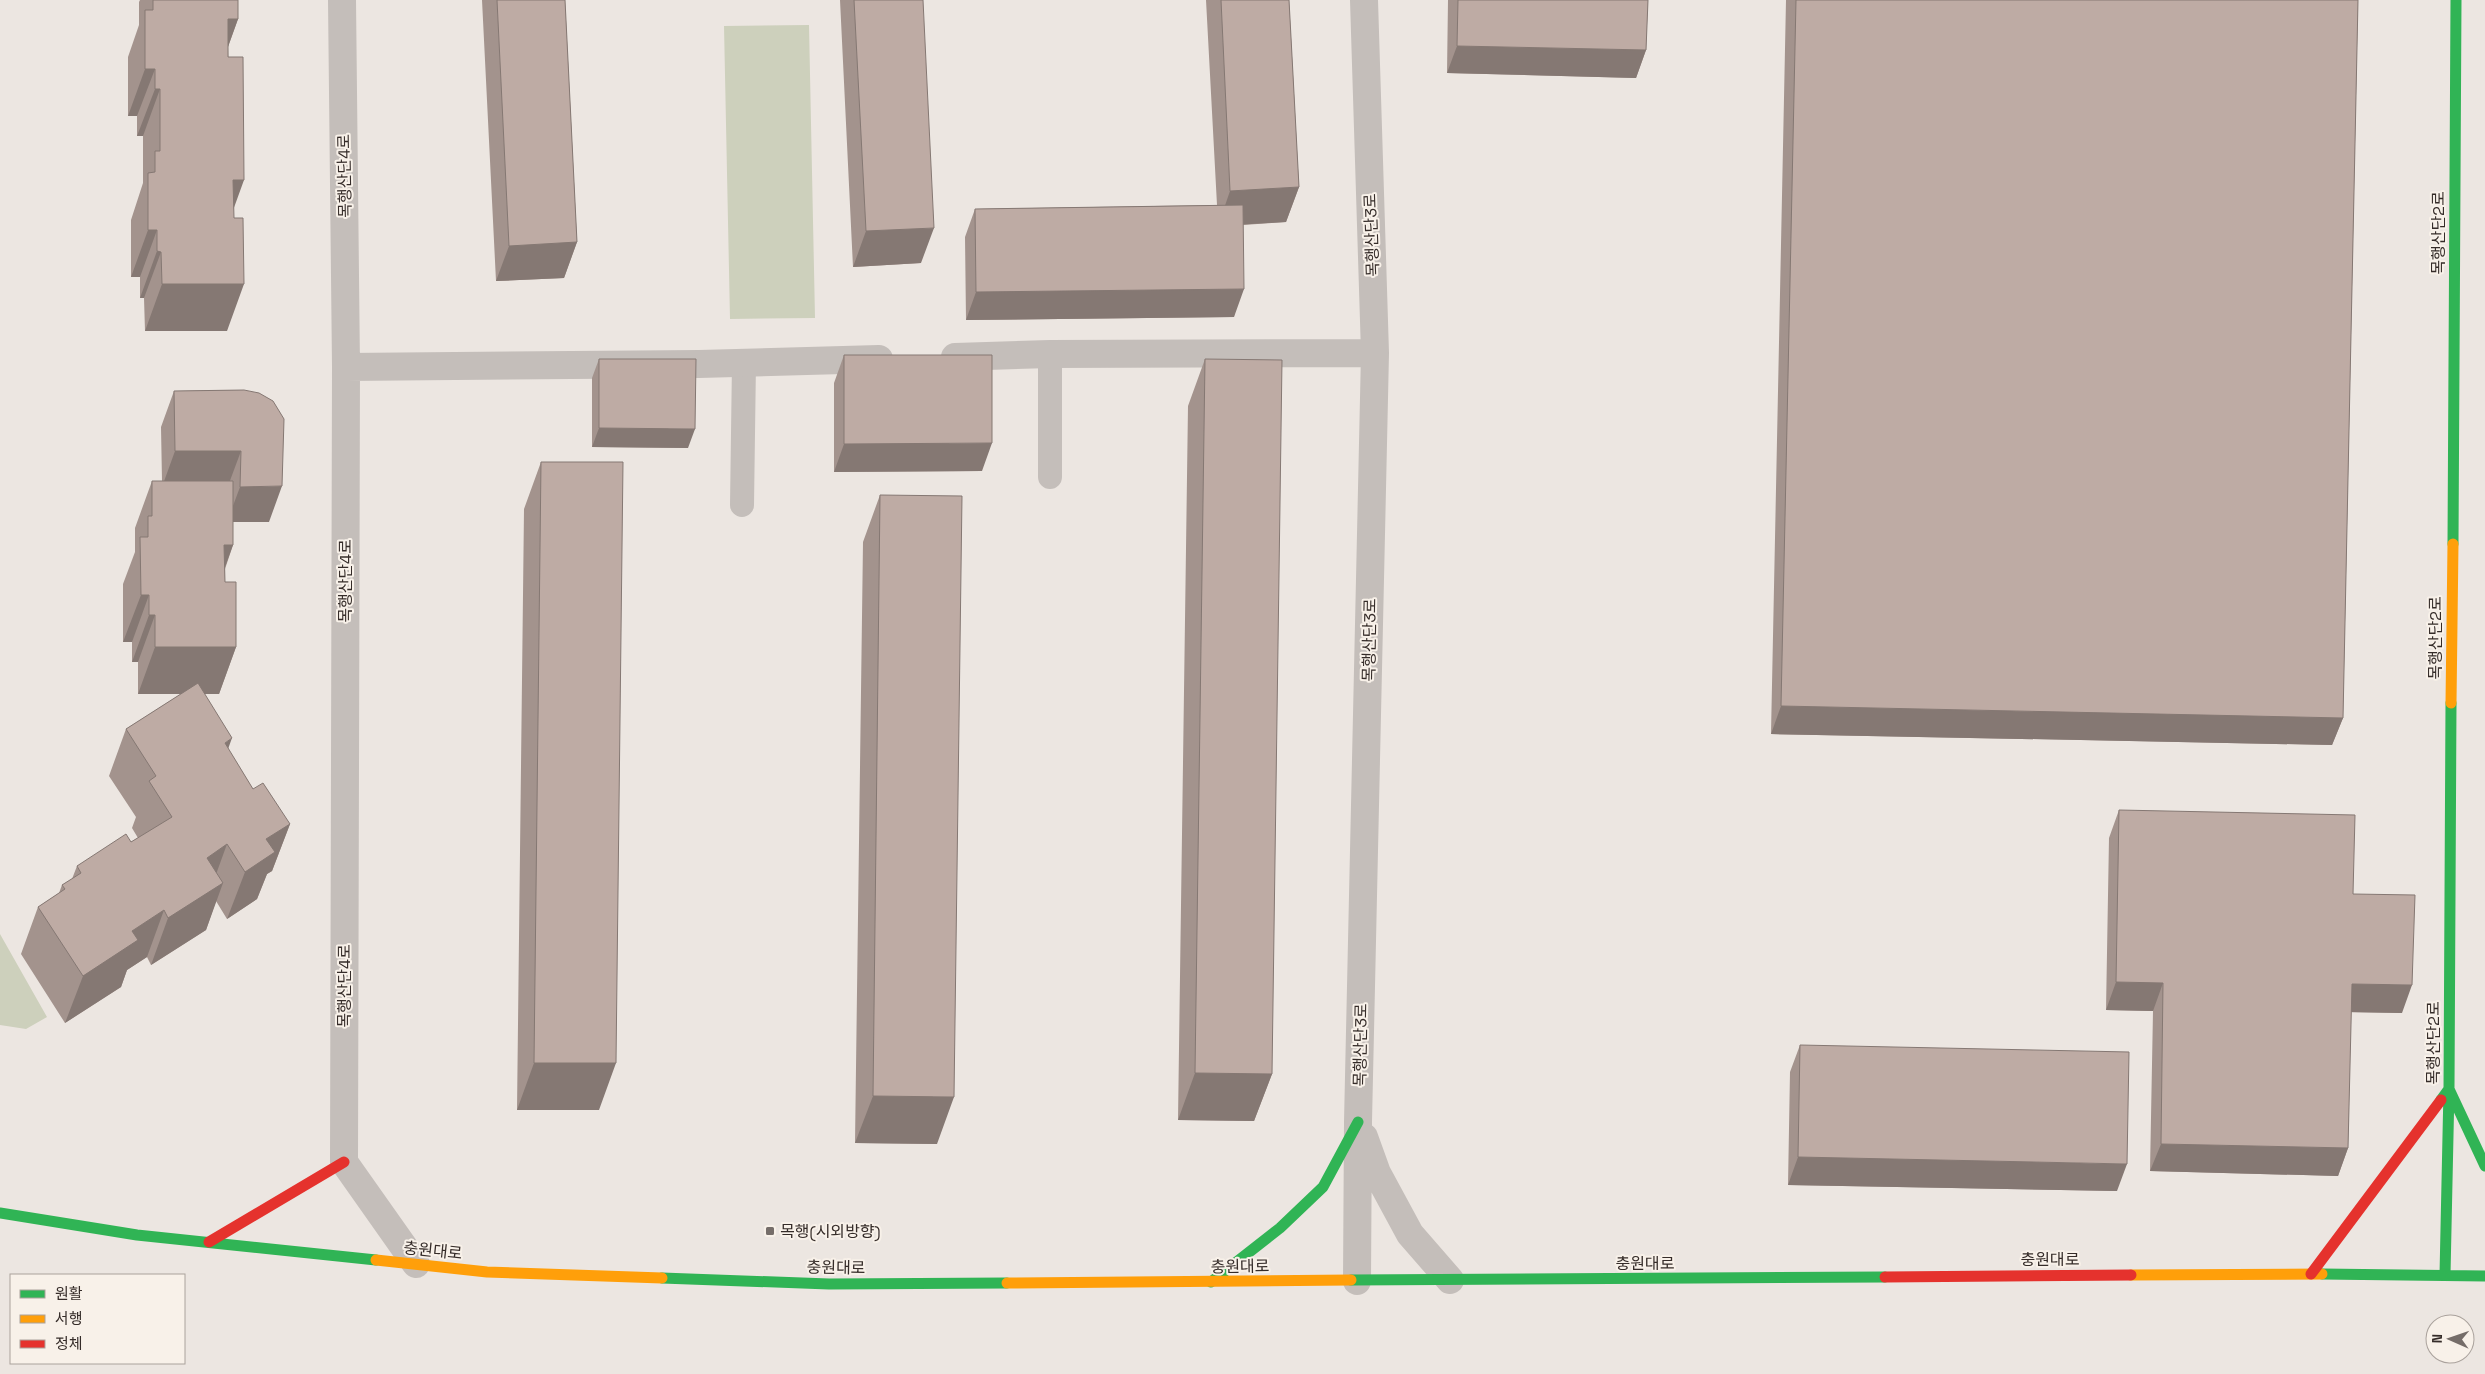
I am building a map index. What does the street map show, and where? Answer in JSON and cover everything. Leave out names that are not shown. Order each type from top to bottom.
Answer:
[{"type":"street","name":"목행산단4로","points":[[342,0],[346,367],[344,1162]]},
{"type":"street","name":"목행산단3로","points":[[1358,1281],[1358,1122],[1375,353],[1364,0]]},
{"type":"street","name":"목행산단2로","points":[[2444,1275],[2449,1089],[2456,0]]},
{"type":"street","points":[[929,358],[1050,354],[1375,353]]},
{"type":"street","points":[[346,367],[899,359]]},
{"type":"street","points":[[2311,1274],[2449,1089],[2485,1166]]},
{"type":"street","points":[[1358,1122],[1377,1173],[1410,1234],[1450,1280]]},
{"type":"street","points":[[1211,1282],[1280,1228],[1323,1187],[1358,1122]]},
{"type":"street","points":[[209,1242],[344,1162],[416,1264]]},
{"type":"street","name":"충원대로","points":[[0,1213],[137,1235],[486,1272],[829,1284],[2311,1274],[2485,1276]]},
{"type":"lane","points":[[1050,354],[1050,477]]},
{"type":"lane","points":[[742,505],[744,362]]},
{"type":"green space","points":[[809,25],[815,318],[730,319],[724,26]]},
{"type":"green space","points":[[0,934],[47,1017],[26,1029],[0,1025]]},
{"type":"building","points":[[153,0],[238,0],[238,19],[228,19],[228,57],[243,57],[244,180],[233,180],[234,218],[243,218],[244,284],[162,284],[161,252],[157,251],[157,230],[148,230],[148,173],[155,172],[155,151],[160,151],[160,89],[155,89],[155,69],[145,69],[145,10],[153,10]]},
{"type":"building","points":[[497,0],[565,0],[577,242],[509,246]]},
{"type":"building","points":[[854,0],[923,0],[934,228],[866,231]]},
{"type":"building","points":[[1221,0],[1289,0],[1299,187],[1230,191]]},
{"type":"building","points":[[1458,0],[1648,0],[1646,50],[1457,46]]},
{"type":"building","points":[[1796,0],[2358,0],[2343,718],[1781,706]]},
{"type":"building","points":[[1243,205],[1244,289],[976,292],[975,209]]},
{"type":"building","points":[[844,355],[992,355],[992,443],[844,444]]},
{"type":"building","points":[[599,359],[696,359],[695,429],[599,428]]},
{"type":"building","points":[[1205,359],[1282,360],[1272,1074],[1195,1073]]},
{"type":"building","points":[[244,390],[259,393],[273,401],[284,419],[282,486],[240,487],[241,451],[175,451],[174,391]]},
{"type":"building","points":[[541,462],[623,462],[616,1063],[534,1063]]},
{"type":"building","points":[[152,481],[233,481],[233,545],[224,545],[225,582],[236,582],[236,647],[155,647],[155,615],[149,615],[149,595],[141,595],[140,537],[148,537],[148,516],[152,516]]},
{"type":"building","points":[[880,495],[962,496],[954,1097],[873,1096]]},
{"type":"building","points":[[198,683],[232,738],[225,743],[253,789],[263,783],[290,824],[266,839],[275,852],[245,872],[227,844],[207,858],[223,883],[168,918],[164,910],[132,931],[138,940],[83,976],[38,907],[65,889],[62,885],[81,873],[77,866],[126,834],[131,842],[172,817],[149,781],[156,776],[126,729]]},
{"type":"building","points":[[2119,810],[2355,815],[2353,894],[2415,895],[2412,985],[2352,984],[2348,1148],[2161,1144],[2163,983],[2116,982]]},
{"type":"building","points":[[1800,1045],[2129,1052],[2127,1164],[1798,1157]]},
{"type":"traffic: fast","points":[[2453,544],[2456,0]]},
{"type":"traffic: fast","points":[[2445,1275],[2449,1089],[2451,703]]},
{"type":"traffic: fast","points":[[2441,1100],[2449,1089],[2485,1166]]},
{"type":"traffic: fast","points":[[1211,1282],[1280,1228],[1323,1187],[1358,1122]]},
{"type":"traffic: fast","points":[[0,1213],[137,1235],[376,1260]]},
{"type":"traffic: fast","points":[[2322,1274],[2485,1276]]},
{"type":"traffic: fast","points":[[1351,1280],[1885,1277]]},
{"type":"traffic: fast","points":[[662,1278],[829,1284],[1007,1283]]},
{"type":"traffic: slow","points":[[2451,703],[2453,544]]},
{"type":"traffic: slow","points":[[376,1260],[487,1272],[662,1278]]},
{"type":"traffic: slow","points":[[2131,1275],[2322,1274]]},
{"type":"traffic: slow","points":[[1007,1283],[1351,1280]]},
{"type":"traffic: jam","points":[[2311,1274],[2441,1100]]},
{"type":"traffic: jam","points":[[209,1242],[344,1162]]},
{"type":"traffic: jam","points":[[1885,1277],[2131,1275]]},
{"type":"place","name":"목행(시외방향)","points":[[770,1231]]}]
